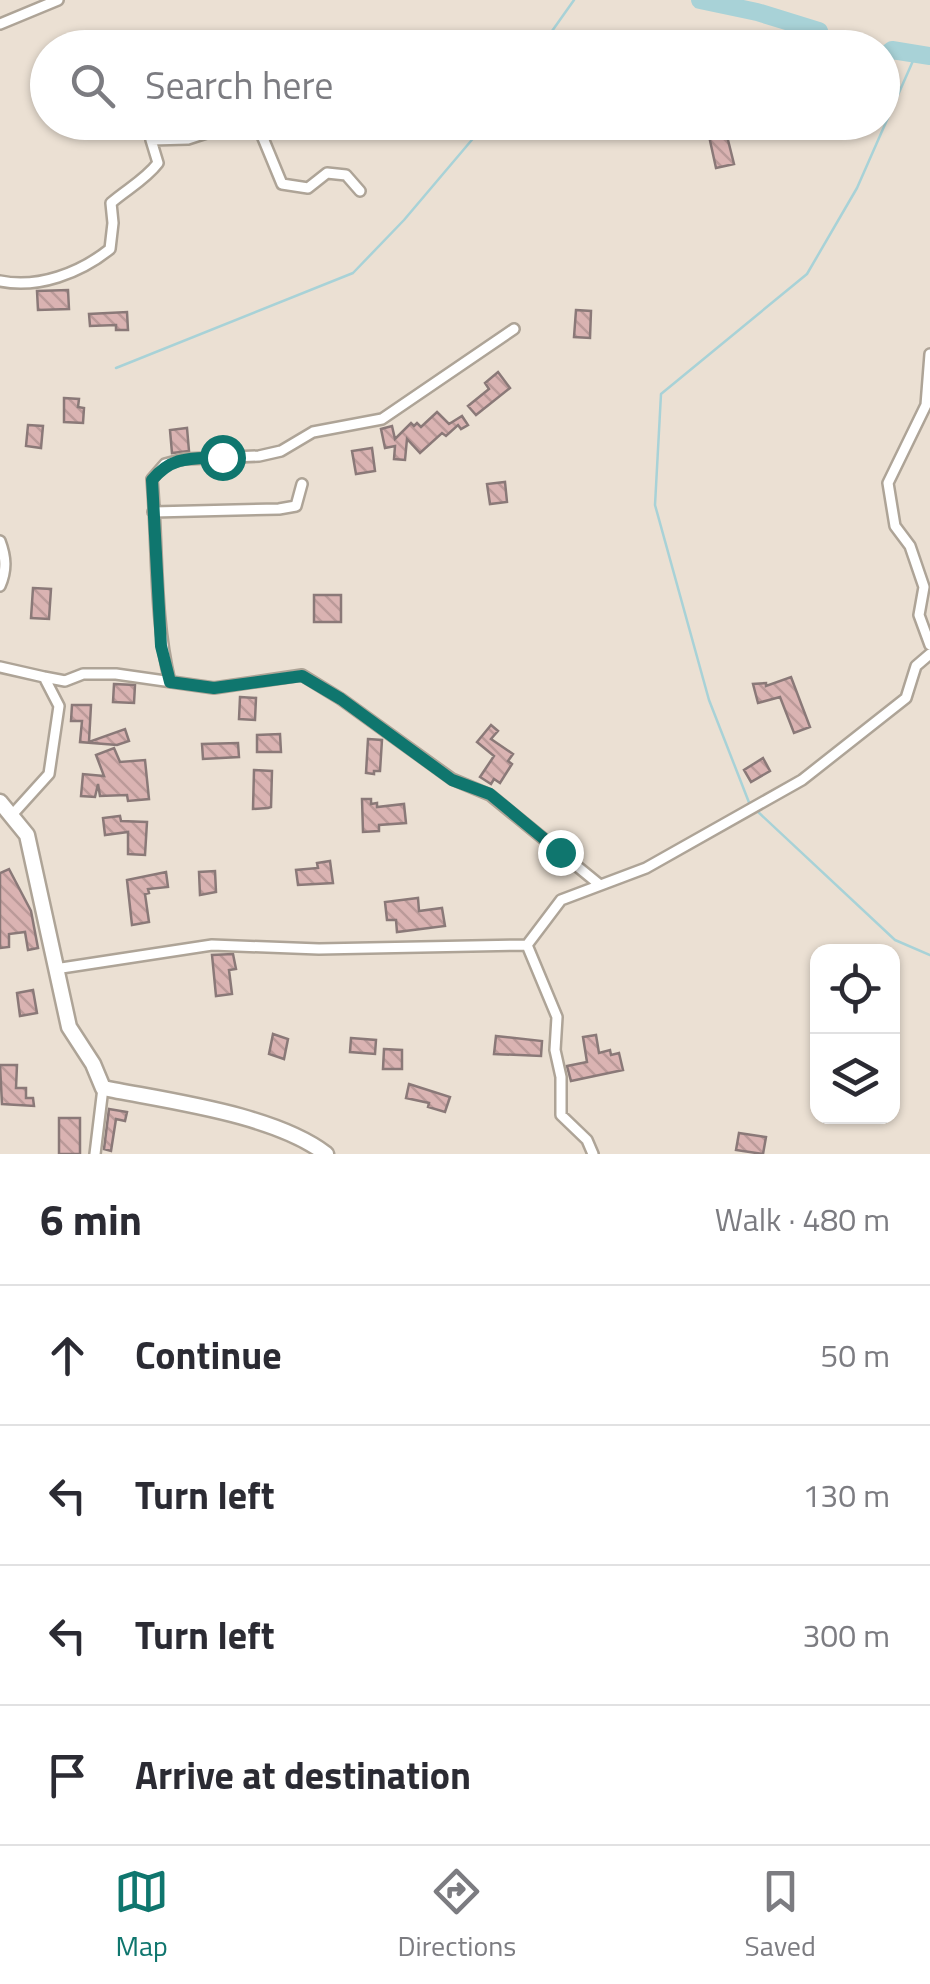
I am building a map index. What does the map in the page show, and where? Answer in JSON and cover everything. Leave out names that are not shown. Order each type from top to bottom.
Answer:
[{"type":"street","points":[[0,24],[58,0]]},
{"type":"street","points":[[0,281],[21,285],[86,268],[110,249],[111,203],[146,179],[158,163],[151,140],[188,140]]},
{"type":"street","points":[[264,140],[282,184],[308,188],[327,173],[346,175],[360,191]]},
{"type":"street","points":[[170,682],[161,646],[152,512],[152,480],[165,464],[184,459],[260,456],[281,451],[313,432],[382,420],[514,330]]},
{"type":"street","points":[[930,354],[926,405],[888,483],[895,526],[910,546],[924,587],[919,616],[930,644]]},
{"type":"street","points":[[152,512],[296,506],[302,484]]},
{"type":"street","points":[[0,541],[5,553],[5,574],[0,586]]},
{"type":"street","points":[[527,945],[561,900],[646,868],[802,780],[906,698],[916,666],[930,654]]},
{"type":"street","points":[[0,668],[65,681],[83,674],[116,674],[214,688],[302,676],[341,699],[452,780],[490,794],[600,885]]},
{"type":"street","points":[[12,816],[49,774],[59,706],[44,677]]},
{"type":"street","points":[[0,802],[27,835],[69,1028],[104,1088],[95,1154]]},
{"type":"street","points":[[55,969],[212,944],[319,948],[527,945]]},
{"type":"street","points":[[527,945],[557,1017],[554,1050],[561,1077],[562,1116],[588,1140],[593,1154]]},
{"type":"street","points":[[104,1088],[250,1121],[313,1144],[326,1154]]},
{"type":"building","points":[[710,140],[728,140],[734,164],[716,168]]},
{"type":"building","points":[[68,290],[69,309],[38,310],[37,291]]},
{"type":"building","points":[[576,310],[591,311],[590,338],[574,337]]},
{"type":"building","points":[[127,312],[128,330],[116,330],[116,325],[90,326],[89,314]]},
{"type":"building","points":[[498,372],[510,388],[476,415],[468,406],[489,389],[485,383]]},
{"type":"building","points":[[64,398],[79,399],[78,407],[84,408],[83,423],[64,422]]},
{"type":"building","points":[[437,412],[449,424],[462,416],[468,425],[461,429],[458,425],[446,436],[442,433],[420,453],[407,439],[405,460],[394,459],[395,446],[385,448],[381,429],[392,426],[395,439],[411,423],[421,427]]},
{"type":"building","points":[[28,425],[43,426],[41,448],[26,446]]},
{"type":"building","points":[[187,428],[189,451],[172,453],[170,430]]},
{"type":"building","points":[[372,448],[375,471],[356,474],[352,451]]},
{"type":"building","points":[[505,482],[507,502],[490,504],[487,484]]},
{"type":"building","points":[[33,588],[51,589],[49,619],[31,618]]},
{"type":"building","points":[[314,595],[341,595],[341,622],[314,622]]},
{"type":"building","points":[[791,677],[810,727],[794,733],[780,697],[758,703],[753,684],[766,686]]},
{"type":"building","points":[[114,684],[135,685],[134,703],[113,702]]},
{"type":"building","points":[[240,697],[256,698],[255,720],[239,719]]},
{"type":"building","points":[[72,705],[91,705],[89,742],[125,729],[129,741],[117,745],[80,742],[82,721],[71,721]]},
{"type":"building","points":[[491,725],[498,731],[491,739],[513,754],[508,761],[512,764],[500,783],[494,779],[491,784],[480,777],[494,756],[477,742]]},
{"type":"building","points":[[280,734],[281,752],[257,752],[257,735]]},
{"type":"building","points":[[368,739],[382,740],[380,771],[374,774],[366,773]]},
{"type":"building","points":[[238,743],[239,757],[203,759],[202,744]]},
{"type":"building","points":[[114,748],[120,762],[145,760],[149,799],[128,801],[127,795],[100,796],[98,784],[95,797],[81,796],[83,774],[104,776],[96,755]]},
{"type":"building","points":[[763,758],[770,771],[751,782],[744,770]]},
{"type":"building","points":[[254,770],[272,771],[271,807],[253,809]]},
{"type":"building","points":[[362,799],[371,799],[377,807],[404,804],[406,823],[379,825],[379,831],[363,832]]},
{"type":"building","points":[[120,816],[121,821],[147,822],[145,855],[128,854],[128,832],[105,835],[103,818]]},
{"type":"building","points":[[330,861],[333,883],[298,885],[296,870],[318,868],[317,863]]},
{"type":"building","points":[[9,869],[31,911],[38,948],[28,950],[25,932],[9,934],[9,947],[0,948],[0,873]]},
{"type":"building","points":[[215,871],[216,892],[200,895],[199,872]]},
{"type":"building","points":[[166,872],[168,887],[148,889],[145,894],[149,922],[132,925],[127,880]]},
{"type":"building","points":[[418,898],[419,911],[442,908],[445,926],[397,932],[396,920],[387,920],[385,902]]},
{"type":"building","points":[[233,954],[236,969],[229,970],[232,994],[216,996],[212,955]]},
{"type":"building","points":[[33,990],[37,1013],[20,1016],[17,993]]},
{"type":"building","points":[[273,1034],[288,1039],[284,1059],[269,1054]]},
{"type":"building","points":[[596,1035],[599,1053],[619,1053],[623,1070],[571,1081],[567,1066],[587,1062],[583,1037]]},
{"type":"building","points":[[496,1036],[542,1041],[541,1056],[494,1054]]},
{"type":"building","points":[[351,1038],[376,1040],[375,1054],[350,1052]]},
{"type":"building","points":[[384,1049],[402,1050],[402,1069],[383,1069]]},
{"type":"building","points":[[0,1065],[17,1065],[16,1088],[26,1088],[26,1098],[33,1098],[34,1106],[2,1104]]},
{"type":"building","points":[[409,1084],[450,1097],[445,1112],[428,1107],[429,1103],[406,1098]]},
{"type":"building","points":[[109,1109],[127,1112],[125,1121],[116,1119],[111,1151],[104,1149]]},
{"type":"building","points":[[59,1118],[80,1118],[80,1154],[59,1154]]},
{"type":"building","points":[[739,1133],[766,1137],[763,1154],[736,1150]]},
{"type":"waterway","points":[[553,30],[574,0]]},
{"type":"waterway","points":[[700,0],[816,30]]},
{"type":"waterway","points":[[900,51],[930,56]]},
{"type":"waterway","points":[[900,90],[916,54]]},
{"type":"waterway","points":[[116,368],[353,273],[472,140]]},
{"type":"waterway","points":[[750,805],[709,700],[655,505],[661,394],[807,274],[857,188],[878,140]]},
{"type":"waterway","points":[[756,810],[895,940],[930,955]]},
{"type":"route","points":[[222,457],[165,464],[152,480],[161,646],[170,682],[214,688],[302,676],[341,699],[452,780],[490,794],[560,852]]}]
